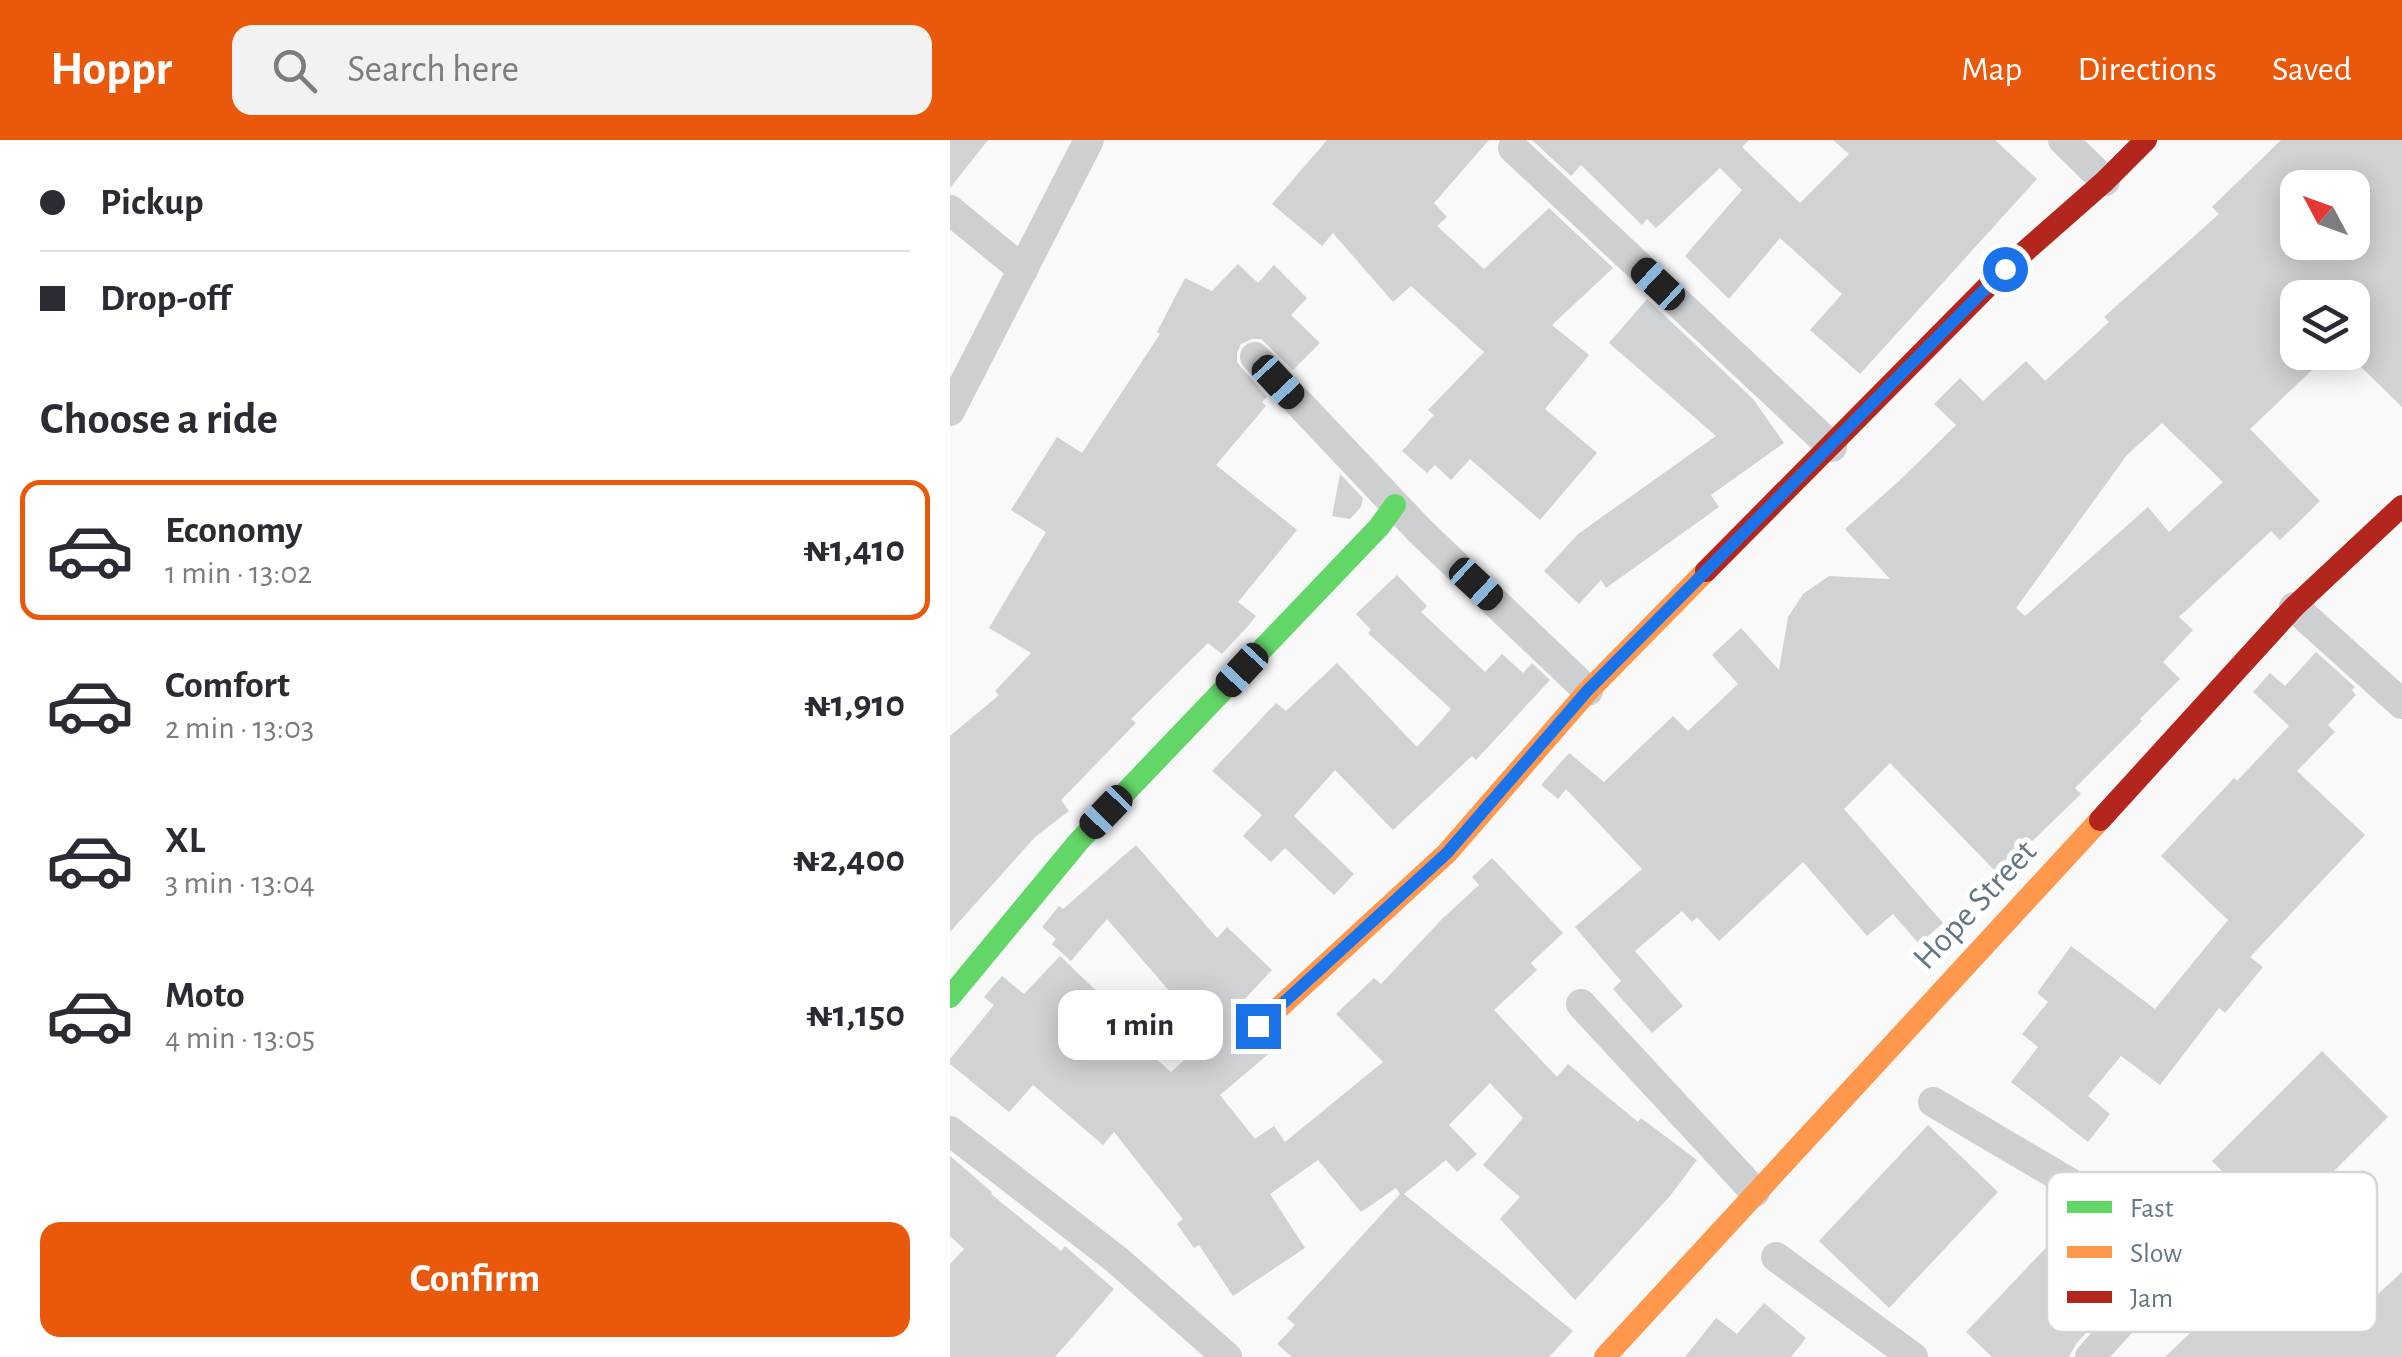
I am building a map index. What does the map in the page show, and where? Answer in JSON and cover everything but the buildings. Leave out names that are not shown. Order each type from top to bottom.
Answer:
[{"type":"street","points":[[950,410],[1089,140]]},
{"type":"street","points":[[2062,140],[2105,180]]},
{"type":"street","points":[[1258,1026],[1447,853],[1588,690],[2005,269],[2146,140]]},
{"type":"street","points":[[1513,148],[1832,446]]},
{"type":"street","points":[[950,210],[1022,270]]},
{"type":"street","points":[[1255,357],[1395,505],[1588,690]]},
{"type":"street","points":[[950,997],[1078,841],[1379,527],[1395,505]]},
{"type":"street","name":"Hope Street","points":[[1605,1357],[2294,607],[2402,506]]},
{"type":"street","points":[[2294,607],[2402,704]]},
{"type":"street","points":[[1581,1004],[1755,1192]]},
{"type":"street","points":[[1933,1102],[2052,1172]]},
{"type":"street","points":[[950,1131],[1118,1260],[1226,1357]]},
{"type":"street","points":[[1776,1257],[1912,1357]]},
{"type":"street","points":[[2090,1357],[2112,1332]]},
{"type":"traffic: fast","points":[[950,997],[1079,841],[1379,527],[1395,505]]},
{"type":"traffic: slow","points":[[1258,1027],[1447,853],[1588,691],[1706,571]]},
{"type":"traffic: slow","points":[[1605,1357],[2100,820]]},
{"type":"traffic: jam","points":[[1706,571],[2005,269],[2146,140]]},
{"type":"traffic: jam","points":[[2100,820],[2294,607],[2402,506]]},
{"type":"route","points":[[1258,1026],[1447,853],[1588,690],[2005,269]]}]
